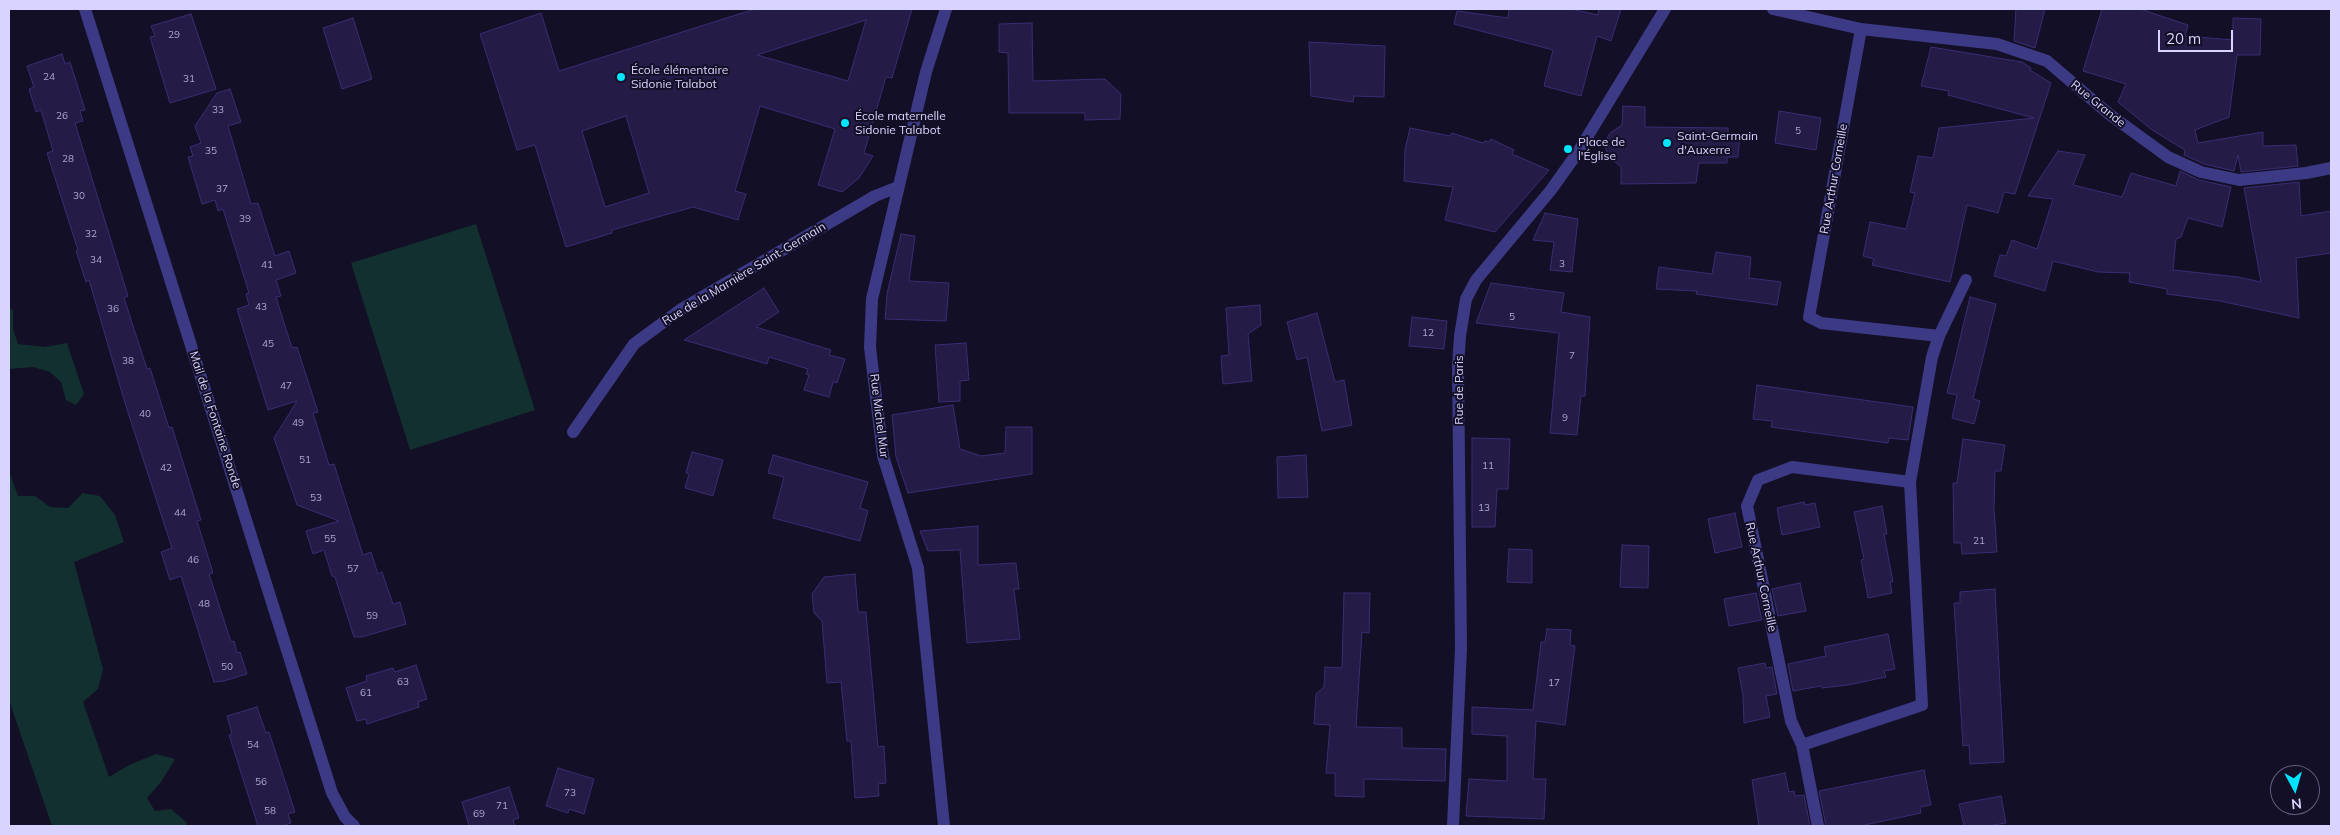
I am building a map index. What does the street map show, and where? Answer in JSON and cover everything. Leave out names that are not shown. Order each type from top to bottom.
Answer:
[{"type":"street","name":"Mail de la Fontaine Ronde","points":[[86,9],[332,793],[347,823]]},
{"type":"street","name":"Rue Michel Mur","points":[[944,826],[918,568],[883,456],[870,346],[872,299],[926,72],[946,9]]},
{"type":"street","points":[[1773,9],[1861,29]]},
{"type":"street","name":"Rue de Paris","points":[[1453,826],[1461,648],[1458,366],[1460,336],[1466,298],[1487,265],[1552,190],[1578,152],[1662,12]]},
{"type":"street","name":"Rue Grande","points":[[1861,29],[1997,44],[2046,61],[2109,114],[2168,157],[2201,172],[2239,180],[2306,173],[2331,168]]},
{"type":"street","name":"Rue Arthur Corneille","points":[[1861,29],[1809,317],[1821,323],[1939,336]]},
{"type":"street","name":"Rue de la Marnière Saint-Germain","points":[[573,432],[634,344],[680,310],[875,196],[898,187]]},
{"type":"street","points":[[1802,744],[1922,705],[1910,482],[1932,357],[1939,336],[1966,280]]},
{"type":"street","name":"Rue Arthur Corneille","points":[[1818,826],[1802,744],[1791,721],[1747,506],[1758,480],[1792,467],[1910,482]]},
{"type":"green space","points":[[476,224],[535,410],[410,450],[351,263]]},
{"type":"green space","points":[[9,308],[13,310],[13,329],[18,344],[45,347],[67,343],[84,394],[76,405],[66,400],[61,382],[50,372],[33,367],[9,369]]},
{"type":"green space","points":[[9,471],[18,496],[35,496],[50,507],[68,508],[83,493],[100,496],[115,515],[124,542],[74,562],[103,669],[98,689],[83,702],[109,777],[129,765],[156,754],[175,759],[161,782],[147,798],[155,811],[171,809],[187,823],[186,826],[52,826],[9,700]]},
{"type":"building","points":[[755,9],[912,9],[892,78],[886,77],[864,153],[873,156],[859,178],[842,192],[818,185],[835,129],[760,106],[735,191],[746,194],[738,220],[693,207],[612,230],[612,233],[566,247],[535,145],[517,150],[480,34],[541,13],[559,71]],"holes":[[[866,20],[848,81],[757,55]],[[626,116],[649,193],[605,207],[582,131]]]},
{"type":"building","points":[[1509,9],[1571,9],[1598,15],[1599,9],[1621,9],[1611,41],[1597,36],[1581,96],[1544,86],[1553,50],[1454,24],[1457,11],[1508,18]]},
{"type":"building","points":[[2016,9],[2045,9],[2035,48],[2014,41]]},
{"type":"building","points":[[2102,9],[2140,9],[2188,25],[2185,36],[2233,40],[2233,18],[2261,19],[2260,55],[2237,55],[2229,117],[2195,130],[2198,143],[2263,132],[2263,146],[2296,145],[2298,166],[2241,172],[2238,155],[2234,171],[2204,164],[2184,155],[2185,150],[2152,130],[2118,102],[2126,84],[2083,71]]},
{"type":"building","points":[[191,14],[216,89],[170,103],[150,37],[155,36],[151,26]]},
{"type":"building","points":[[353,18],[372,79],[342,89],[323,28]]},
{"type":"building","points":[[1032,23],[1033,81],[1105,79],[1121,94],[1120,119],[1085,120],[1085,113],[1009,113],[1008,53],[999,52],[999,24]]},
{"type":"building","points":[[1309,42],[1385,46],[1384,97],[1354,96],[1353,102],[1311,96]]},
{"type":"building","points":[[1931,47],[2022,62],[2031,68],[2030,70],[2051,83],[2015,194],[2004,192],[1998,213],[1967,205],[1950,282],[1872,265],[1874,259],[1863,256],[1870,222],[1906,229],[1915,193],[1910,192],[1918,156],[1933,158],[1939,128],[2034,118],[1948,95],[1949,91],[1921,86]]},
{"type":"building","points":[[62,54],[65,64],[70,62],[85,110],[80,111],[83,121],[75,123],[128,296],[124,298],[147,369],[150,368],[169,428],[172,427],[201,520],[197,521],[213,573],[209,574],[231,642],[234,641],[237,653],[240,652],[247,674],[224,681],[214,682],[181,576],[170,580],[161,552],[172,548],[125,403],[89,280],[86,282],[76,251],[78,250],[47,153],[53,151],[41,110],[36,112],[29,89],[34,87],[27,66]]},
{"type":"building","points":[[230,89],[241,122],[228,126],[251,204],[258,203],[275,256],[289,251],[296,273],[276,280],[281,296],[276,297],[292,348],[297,347],[318,412],[313,413],[329,465],[334,464],[363,555],[371,552],[378,574],[382,572],[393,604],[400,602],[406,624],[362,637],[354,637],[335,577],[332,576],[324,550],[313,554],[306,531],[339,521],[297,505],[274,438],[297,401],[268,410],[237,309],[249,305],[246,294],[249,293],[223,209],[218,211],[215,200],[202,204],[188,157],[193,156],[190,147],[201,143],[195,126],[217,93]]},
{"type":"building","name":"Saint-Germain d'Auxerre","points":[[1623,106],[1645,107],[1645,127],[1728,128],[1728,134],[1740,134],[1738,157],[1727,157],[1727,163],[1699,163],[1696,183],[1621,184],[1621,167],[1609,157],[1605,147],[1610,133],[1622,125]]},
{"type":"building","points":[[1779,111],[1821,118],[1816,150],[1775,143]]},
{"type":"building","points":[[1410,128],[1450,136],[1452,133],[1483,143],[1485,141],[1489,142],[1491,139],[1514,150],[1512,154],[1549,170],[1495,232],[1445,220],[1453,187],[1404,181],[1405,150]]},
{"type":"building","points":[[2058,151],[2085,155],[2073,185],[2122,197],[2131,173],[2176,186],[2180,171],[2199,180],[2231,187],[2222,227],[2188,218],[2181,237],[2176,239],[2173,270],[2238,277],[2261,282],[2244,188],[2299,182],[2301,216],[2331,211],[2331,253],[2296,258],[2299,318],[2220,301],[2167,294],[2167,289],[2129,282],[2130,273],[2098,272],[2053,261],[2045,291],[1994,276],[2000,255],[2006,256],[2012,240],[2037,249],[2053,199],[2028,196]]},
{"type":"building","points":[[1545,213],[1578,219],[1572,272],[1550,270],[1554,242],[1533,240]]},
{"type":"building","points":[[901,234],[915,236],[909,281],[949,283],[946,321],[885,319],[887,294]]},
{"type":"building","points":[[1716,252],[1751,257],[1749,278],[1781,282],[1777,305],[1696,294],[1697,291],[1656,289],[1659,267],[1712,274]]},
{"type":"building","points":[[1491,283],[1564,293],[1561,312],[1590,317],[1585,396],[1581,396],[1577,435],[1550,433],[1559,333],[1476,323]]},
{"type":"building","points":[[764,288],[779,312],[756,327],[831,350],[829,355],[845,359],[837,383],[833,382],[829,397],[804,390],[809,375],[806,374],[808,369],[769,357],[767,364],[684,340]]},
{"type":"building","points":[[1970,297],[1996,304],[1973,399],[1980,401],[1974,424],[1952,418],[1957,395],[1947,393]]},
{"type":"building","points":[[1260,305],[1261,325],[1248,334],[1252,381],[1223,384],[1221,356],[1229,355],[1226,308]]},
{"type":"building","points":[[1317,313],[1335,382],[1344,380],[1352,425],[1322,431],[1307,357],[1297,360],[1287,322]]},
{"type":"building","points":[[1412,317],[1447,321],[1444,349],[1409,346]]},
{"type":"building","points":[[966,343],[969,380],[960,381],[960,401],[939,402],[935,345]]},
{"type":"building","points":[[1757,385],[1913,407],[1908,440],[1889,438],[1888,443],[1771,427],[1772,421],[1753,419]]},
{"type":"building","points":[[953,405],[960,449],[981,456],[1005,453],[1006,427],[1032,427],[1032,474],[908,493],[896,457],[892,415]]},
{"type":"building","points":[[1472,438],[1510,439],[1508,489],[1497,489],[1495,527],[1472,527]]},
{"type":"building","points":[[1963,439],[2005,445],[2001,471],[1995,471],[1994,508],[1997,552],[1962,554],[1961,543],[1954,543],[1953,483],[1957,483]]},
{"type":"building","points":[[692,452],[723,460],[713,496],[685,488],[689,474],[686,473]]},
{"type":"building","points":[[773,455],[868,482],[860,508],[868,511],[860,541],[773,518],[784,477],[768,473]]},
{"type":"building","points":[[1306,455],[1308,497],[1278,498],[1277,457]]},
{"type":"building","points":[[1804,502],[1805,505],[1815,503],[1820,527],[1782,535],[1777,508]]},
{"type":"building","points":[[1882,506],[1887,534],[1884,534],[1893,582],[1890,582],[1892,593],[1868,598],[1861,560],[1864,559],[1854,512]]},
{"type":"building","points":[[1735,513],[1742,547],[1715,553],[1708,519]]},
{"type":"building","points":[[978,526],[978,565],[1016,563],[1019,589],[1014,589],[1020,639],[967,643],[960,550],[928,551],[920,531]]},
{"type":"building","points":[[1622,545],[1649,546],[1648,588],[1620,587]]},
{"type":"building","points":[[1509,549],[1532,550],[1532,583],[1507,582]]},
{"type":"building","points":[[855,574],[858,612],[866,612],[878,747],[884,746],[886,783],[878,784],[879,796],[855,798],[851,741],[847,741],[841,682],[827,683],[822,621],[814,613],[812,594],[824,577]]},
{"type":"building","points":[[1800,583],[1806,611],[1778,616],[1772,589]]},
{"type":"building","points":[[1995,589],[2004,762],[1970,764],[1969,745],[1963,746],[1954,603],[1960,603],[1960,592]]},
{"type":"building","points":[[1344,593],[1370,593],[1369,633],[1362,632],[1356,727],[1402,728],[1402,748],[1446,749],[1445,781],[1364,779],[1364,797],[1335,796],[1335,773],[1326,773],[1330,725],[1314,724],[1316,694],[1324,687],[1325,667],[1342,668]]},
{"type":"building","points":[[1756,593],[1762,620],[1729,626],[1724,599]]},
{"type":"building","points":[[1547,629],[1571,630],[1570,645],[1575,646],[1565,725],[1536,721],[1533,779],[1546,779],[1544,819],[1466,816],[1469,779],[1507,781],[1507,736],[1472,734],[1472,707],[1533,710],[1541,642],[1545,642]]},
{"type":"building","points":[[1888,634],[1895,669],[1884,671],[1886,677],[1848,685],[1822,688],[1821,686],[1793,691],[1788,664],[1826,656],[1824,647]]},
{"type":"building","points":[[1765,663],[1766,668],[1772,667],[1777,694],[1766,696],[1770,717],[1744,723],[1743,696],[1738,668]]},
{"type":"building","points":[[416,665],[427,699],[418,702],[419,707],[367,724],[366,719],[357,721],[346,688],[367,681],[366,676],[393,668],[395,672]]},
{"type":"building","points":[[257,707],[266,733],[269,732],[295,812],[288,814],[291,823],[281,826],[258,826],[229,735],[232,734],[227,716]]},
{"type":"building","points":[[558,768],[594,779],[584,814],[569,809],[568,813],[546,806]]},
{"type":"building","points":[[1924,770],[1931,805],[1920,807],[1921,813],[1860,826],[1826,826],[1819,791]]},
{"type":"building","points":[[1785,773],[1789,792],[1794,791],[1795,796],[1804,795],[1810,826],[1759,826],[1752,780]]},
{"type":"building","points":[[509,787],[519,818],[513,820],[515,826],[469,826],[462,802]]},
{"type":"building","points":[[2001,796],[2006,823],[1987,826],[1964,826],[1959,804]]},
{"type":"place","name":"École élémentaire Sidonie Talabot","points":[[621,77]]},
{"type":"place","name":"École maternelle Sidonie Talabot","points":[[845,123]]},
{"type":"place","name":"Saint-Germain d'Auxerre","points":[[1667,143]]},
{"type":"place","name":"Place de l'Église","points":[[1568,149]]}]
